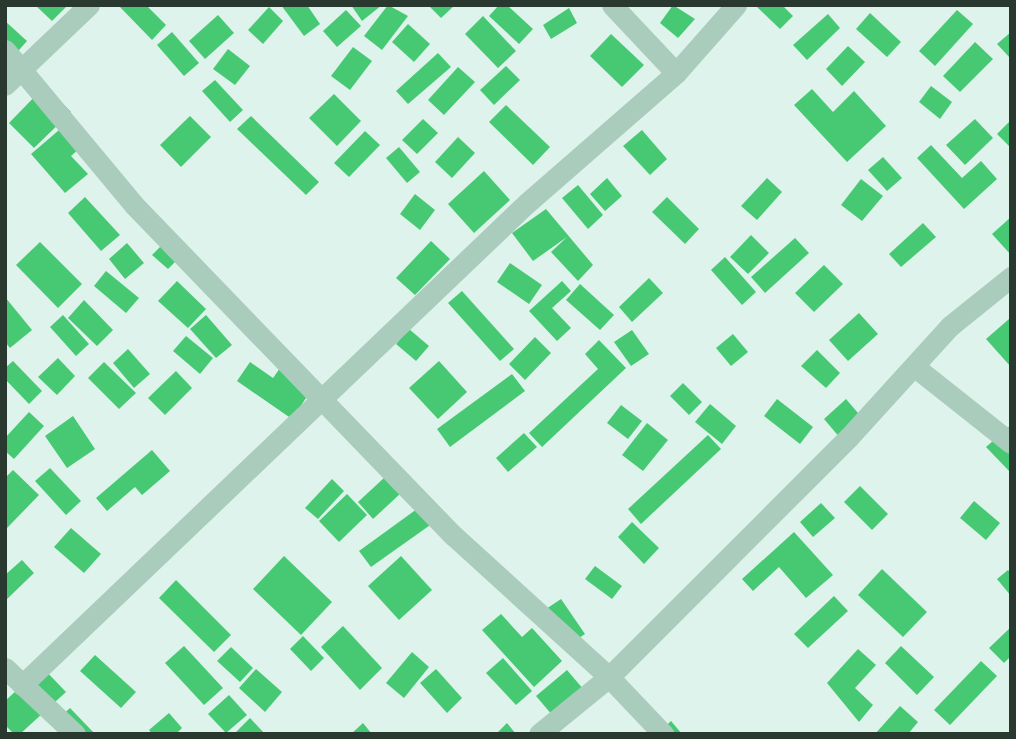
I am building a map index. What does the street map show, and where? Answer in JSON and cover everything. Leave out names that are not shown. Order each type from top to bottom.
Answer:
[{"type":"street","points":[[5,85],[89,5]]},
{"type":"street","points":[[612,5],[676,73]]},
{"type":"street","points":[[75,734],[10,674],[321,399],[527,203],[676,73],[736,5]]},
{"type":"street","points":[[5,50],[134,205],[454,536],[609,677],[663,734]]},
{"type":"street","points":[[539,734],[609,677],[915,367],[950,326],[1011,277]]},
{"type":"street","points":[[915,367],[1011,443]]},
{"type":"building","points":[[35,5],[68,5],[52,21]]},
{"type":"building","points":[[118,5],[146,5],[166,25],[152,40]]},
{"type":"building","points":[[281,5],[307,5],[320,24],[304,36]]},
{"type":"building","points":[[351,5],[382,5],[362,21]]},
{"type":"building","points":[[388,5],[408,16],[382,50],[364,36]]},
{"type":"building","points":[[428,5],[455,5],[441,18]]},
{"type":"building","points":[[499,5],[507,5],[533,29],[519,44],[489,16]]},
{"type":"building","points":[[673,5],[695,19],[678,38],[660,23]]},
{"type":"building","points":[[755,5],[782,5],[793,16],[780,29]]},
{"type":"building","points":[[269,7],[283,21],[263,44],[248,30]]},
{"type":"building","points":[[569,8],[577,23],[551,39],[543,25]]},
{"type":"building","points":[[346,10],[361,26],[337,47],[323,31]]},
{"type":"building","points":[[957,10],[973,24],[935,66],[919,51]]},
{"type":"building","points":[[870,13],[901,42],[887,57],[856,29]]},
{"type":"building","points":[[828,14],[840,28],[807,60],[793,45]]},
{"type":"building","points":[[218,15],[234,33],[205,59],[189,41]]},
{"type":"building","points":[[483,16],[516,51],[498,68],[465,34]]},
{"type":"building","points":[[5,21],[27,41],[12,58],[5,52]]},
{"type":"building","points":[[408,24],[430,44],[414,62],[392,42]]},
{"type":"building","points":[[172,32],[199,63],[184,76],[157,45]]},
{"type":"building","points":[[1011,32],[1011,59],[997,44]]},
{"type":"building","points":[[611,34],[644,65],[622,87],[590,56]]},
{"type":"building","points":[[975,42],[993,59],[960,92],[943,76]]},
{"type":"building","points":[[848,46],[865,62],[842,86],[826,69]]},
{"type":"building","points":[[353,47],[372,61],[350,90],[331,76]]},
{"type":"building","points":[[228,49],[250,66],[235,85],[213,69]]},
{"type":"building","points":[[438,53],[451,67],[408,104],[396,91]]},
{"type":"building","points":[[506,66],[520,80],[494,105],[480,90]]},
{"type":"building","points":[[458,67],[475,82],[444,115],[428,100]]},
{"type":"building","points":[[215,80],[243,110],[230,122],[202,91]]},
{"type":"building","points":[[45,86],[71,112],[34,148],[9,123]]},
{"type":"building","points":[[931,86],[952,102],[940,119],[919,102]]},
{"type":"building","points":[[812,89],[833,112],[854,91],[886,126],[847,162],[794,105]]},
{"type":"building","points":[[334,94],[361,121],[337,146],[309,118]]},
{"type":"building","points":[[506,105],[550,147],[533,165],[489,122]]},
{"type":"building","points":[[190,116],[211,137],[181,167],[160,145]]},
{"type":"building","points":[[251,116],[319,182],[306,195],[237,129]]},
{"type":"building","points":[[72,119],[90,139],[71,156],[88,174],[65,193],[31,154]]},
{"type":"building","points":[[423,119],[438,133],[417,154],[402,140]]},
{"type":"building","points":[[975,119],[993,138],[965,165],[946,145]]},
{"type":"building","points":[[1011,120],[1011,148],[997,134]]},
{"type":"building","points":[[642,130],[667,159],[650,175],[623,146]]},
{"type":"building","points":[[365,131],[380,145],[349,177],[334,163]]},
{"type":"building","points":[[458,137],[475,153],[452,178],[435,162]]},
{"type":"building","points":[[931,145],[962,178],[981,161],[997,179],[964,209],[917,158]]},
{"type":"building","points":[[399,147],[420,172],[407,183],[386,158]]},
{"type":"building","points":[[883,157],[902,178],[887,191],[868,170]]},
{"type":"building","points":[[484,171],[510,200],[474,233],[448,204]]},
{"type":"building","points":[[607,178],[622,196],[605,211],[590,194]]},
{"type":"building","points":[[767,178],[782,192],[757,220],[741,206]]},
{"type":"building","points":[[861,179],[883,196],[862,221],[841,205]]},
{"type":"building","points":[[578,185],[603,215],[588,229],[562,198]]},
{"type":"building","points":[[415,194],[435,210],[420,230],[400,214]]},
{"type":"building","points":[[85,197],[120,235],[101,251],[68,213]]},
{"type":"building","points":[[667,197],[699,229],[685,244],[652,212]]},
{"type":"building","points":[[546,209],[593,265],[578,281],[551,252],[567,237],[533,261],[512,233]]},
{"type":"building","points":[[1011,217],[1011,255],[992,234]]},
{"type":"building","points":[[923,223],[936,237],[901,267],[889,254]]},
{"type":"building","points":[[751,235],[769,253],[748,274],[730,257]]},
{"type":"building","points":[[795,238],[809,253],[765,293],[751,277]]},
{"type":"building","points":[[168,239],[183,254],[168,269],[152,255]]},
{"type":"building","points":[[431,241],[450,259],[415,295],[396,278]]},
{"type":"building","points":[[40,242],[82,284],[58,308],[16,265]]},
{"type":"building","points":[[127,243],[144,263],[125,279],[109,259]]},
{"type":"building","points":[[725,257],[756,292],[742,305],[711,270]]},
{"type":"building","points":[[510,263],[542,285],[529,304],[497,282]]},
{"type":"building","points":[[824,265],[843,284],[814,312],[795,293]]},
{"type":"building","points":[[106,271],[139,298],[126,313],[94,286]]},
{"type":"building","points":[[649,278],[663,293],[632,322],[619,307]]},
{"type":"building","points":[[177,281],[206,309],[188,328],[158,301]]},
{"type":"building","points":[[562,281],[571,291],[552,308],[571,328],[557,341],[529,311]]},
{"type":"building","points":[[580,284],[614,315],[600,330],[566,300]]},
{"type":"building","points":[[462,291],[514,349],[500,361],[448,303]]},
{"type":"building","points":[[5,297],[32,330],[10,348],[5,342]]},
{"type":"building","points":[[84,300],[113,330],[97,346],[68,318]]},
{"type":"building","points":[[859,313],[878,334],[848,361],[829,340]]},
{"type":"building","points":[[63,315],[89,344],[76,356],[50,327]]},
{"type":"building","points":[[206,315],[232,345],[216,358],[190,329]]},
{"type":"building","points":[[1011,320],[1011,367],[986,339]]},
{"type":"building","points":[[409,329],[429,346],[416,361],[396,344]]},
{"type":"building","points":[[632,330],[649,354],[631,366],[614,342]]},
{"type":"building","points":[[733,334],[748,352],[731,366],[716,348]]},
{"type":"building","points":[[186,336],[213,358],[200,374],[173,351]]},
{"type":"building","points":[[535,337],[551,353],[525,380],[509,364]]},
{"type":"building","points":[[599,340],[626,368],[542,447],[529,433],[598,369],[585,354]]},
{"type":"building","points":[[128,349],[150,374],[134,388],[113,363]]},
{"type":"building","points":[[817,350],[840,373],[826,388],[801,366]]},
{"type":"building","points":[[58,358],[75,376],[57,395],[38,377]]},
{"type":"building","points":[[13,361],[42,391],[29,404],[5,379],[5,368]]},
{"type":"building","points":[[285,361],[316,383],[292,419],[237,381],[250,362],[273,378]]},
{"type":"building","points":[[439,361],[467,392],[438,419],[409,388]]},
{"type":"building","points":[[104,362],[136,393],[119,409],[88,378]]},
{"type":"building","points":[[176,371],[192,388],[165,415],[148,398]]},
{"type":"building","points":[[512,374],[525,391],[450,447],[437,429]]},
{"type":"building","points":[[683,383],[702,402],[689,415],[670,396]]},
{"type":"building","points":[[777,399],[813,427],[800,444],[764,416]]},
{"type":"building","points":[[846,399],[864,420],[841,439],[824,419]]},
{"type":"building","points":[[710,404],[736,426],[722,444],[695,422]]},
{"type":"building","points":[[621,405],[642,421],[628,439],[607,423]]},
{"type":"building","points":[[29,412],[44,426],[14,459],[5,451],[5,438]]},
{"type":"building","points":[[73,416],[95,449],[67,468],[45,436]]},
{"type":"building","points":[[647,423],[668,440],[643,471],[622,455]]},
{"type":"building","points":[[1011,425],[1011,473],[986,447]]},
{"type":"building","points":[[524,433],[537,447],[508,472],[496,458]]},
{"type":"building","points":[[708,435],[721,449],[641,524],[628,509]]},
{"type":"building","points":[[152,450],[170,471],[142,495],[135,487],[107,511],[96,498]]},
{"type":"building","points":[[50,468],[81,501],[66,515],[35,481]]},
{"type":"building","points":[[13,470],[39,495],[7,528],[5,478]]},
{"type":"building","points":[[385,477],[401,493],[373,519],[358,502]]},
{"type":"building","points":[[332,479],[344,491],[318,519],[305,508]]},
{"type":"building","points":[[860,486],[888,514],[872,530],[844,502]]},
{"type":"building","points":[[347,494],[367,515],[339,542],[319,521]]},
{"type":"building","points":[[974,501],[1000,523],[986,540],[960,518]]},
{"type":"building","points":[[821,503],[835,518],[813,537],[800,522]]},
{"type":"building","points":[[421,506],[433,523],[371,567],[359,551]]},
{"type":"building","points":[[632,522],[659,548],[644,564],[618,537]]},
{"type":"building","points":[[71,528],[101,554],[84,573],[54,547]]},
{"type":"building","points":[[794,532],[833,575],[806,598],[779,567],[753,591],[742,579]]},
{"type":"building","points":[[284,556],[332,602],[301,635],[253,589]]},
{"type":"building","points":[[401,556],[432,590],[399,620],[368,586]]},
{"type":"building","points":[[22,560],[34,573],[5,601],[5,575]]},
{"type":"building","points":[[595,566],[622,586],[612,599],[585,579]]},
{"type":"building","points":[[882,569],[927,612],[903,637],[858,595]]},
{"type":"building","points":[[1008,570],[1011,573],[1011,596],[997,579]]},
{"type":"building","points":[[176,580],[231,635],[214,652],[159,598]]},
{"type":"building","points":[[834,596],[848,611],[808,648],[794,634]]},
{"type":"building","points":[[561,599],[585,634],[567,646],[543,611]]},
{"type":"building","points":[[501,614],[522,637],[532,628],[562,661],[534,687],[482,630]]},
{"type":"building","points":[[343,626],[382,668],[360,690],[321,647]]},
{"type":"building","points":[[1011,627],[1011,656],[1004,663],[989,648]]},
{"type":"building","points":[[303,636],[324,658],[311,671],[290,649]]},
{"type":"building","points":[[184,646],[223,688],[204,705],[165,663]]},
{"type":"building","points":[[901,646],[934,677],[917,695],[885,663]]},
{"type":"building","points":[[231,647],[253,668],[240,682],[217,661]]},
{"type":"building","points":[[858,649],[876,665],[855,688],[873,705],[859,722],[827,683]]},
{"type":"building","points":[[412,652],[429,667],[404,698],[386,683]]},
{"type":"building","points":[[95,655],[136,692],[121,708],[80,671]]},
{"type":"building","points":[[503,658],[532,691],[516,705],[486,673]]},
{"type":"building","points":[[981,661],[997,676],[950,725],[934,710]]},
{"type":"building","points":[[42,667],[66,692],[20,734],[14,734],[5,725],[5,701]]},
{"type":"building","points":[[256,669],[282,692],[265,712],[239,688]]},
{"type":"building","points":[[436,669],[462,698],[447,713],[420,683]]},
{"type":"building","points":[[567,670],[584,690],[553,716],[536,696]]},
{"type":"building","points":[[229,695],[247,715],[226,733],[208,714]]},
{"type":"building","points":[[900,706],[918,722],[908,734],[875,734]]},
{"type":"building","points":[[70,708],[95,734],[65,734],[54,723]]},
{"type":"building","points":[[169,713],[182,728],[176,734],[152,734],[149,730]]},
{"type":"building","points":[[250,718],[265,734],[234,734]]},
{"type":"building","points":[[671,721],[682,734],[657,734]]},
{"type":"building","points":[[363,723],[372,734],[351,734]]},
{"type":"building","points":[[507,723],[516,734],[496,734]]}]
